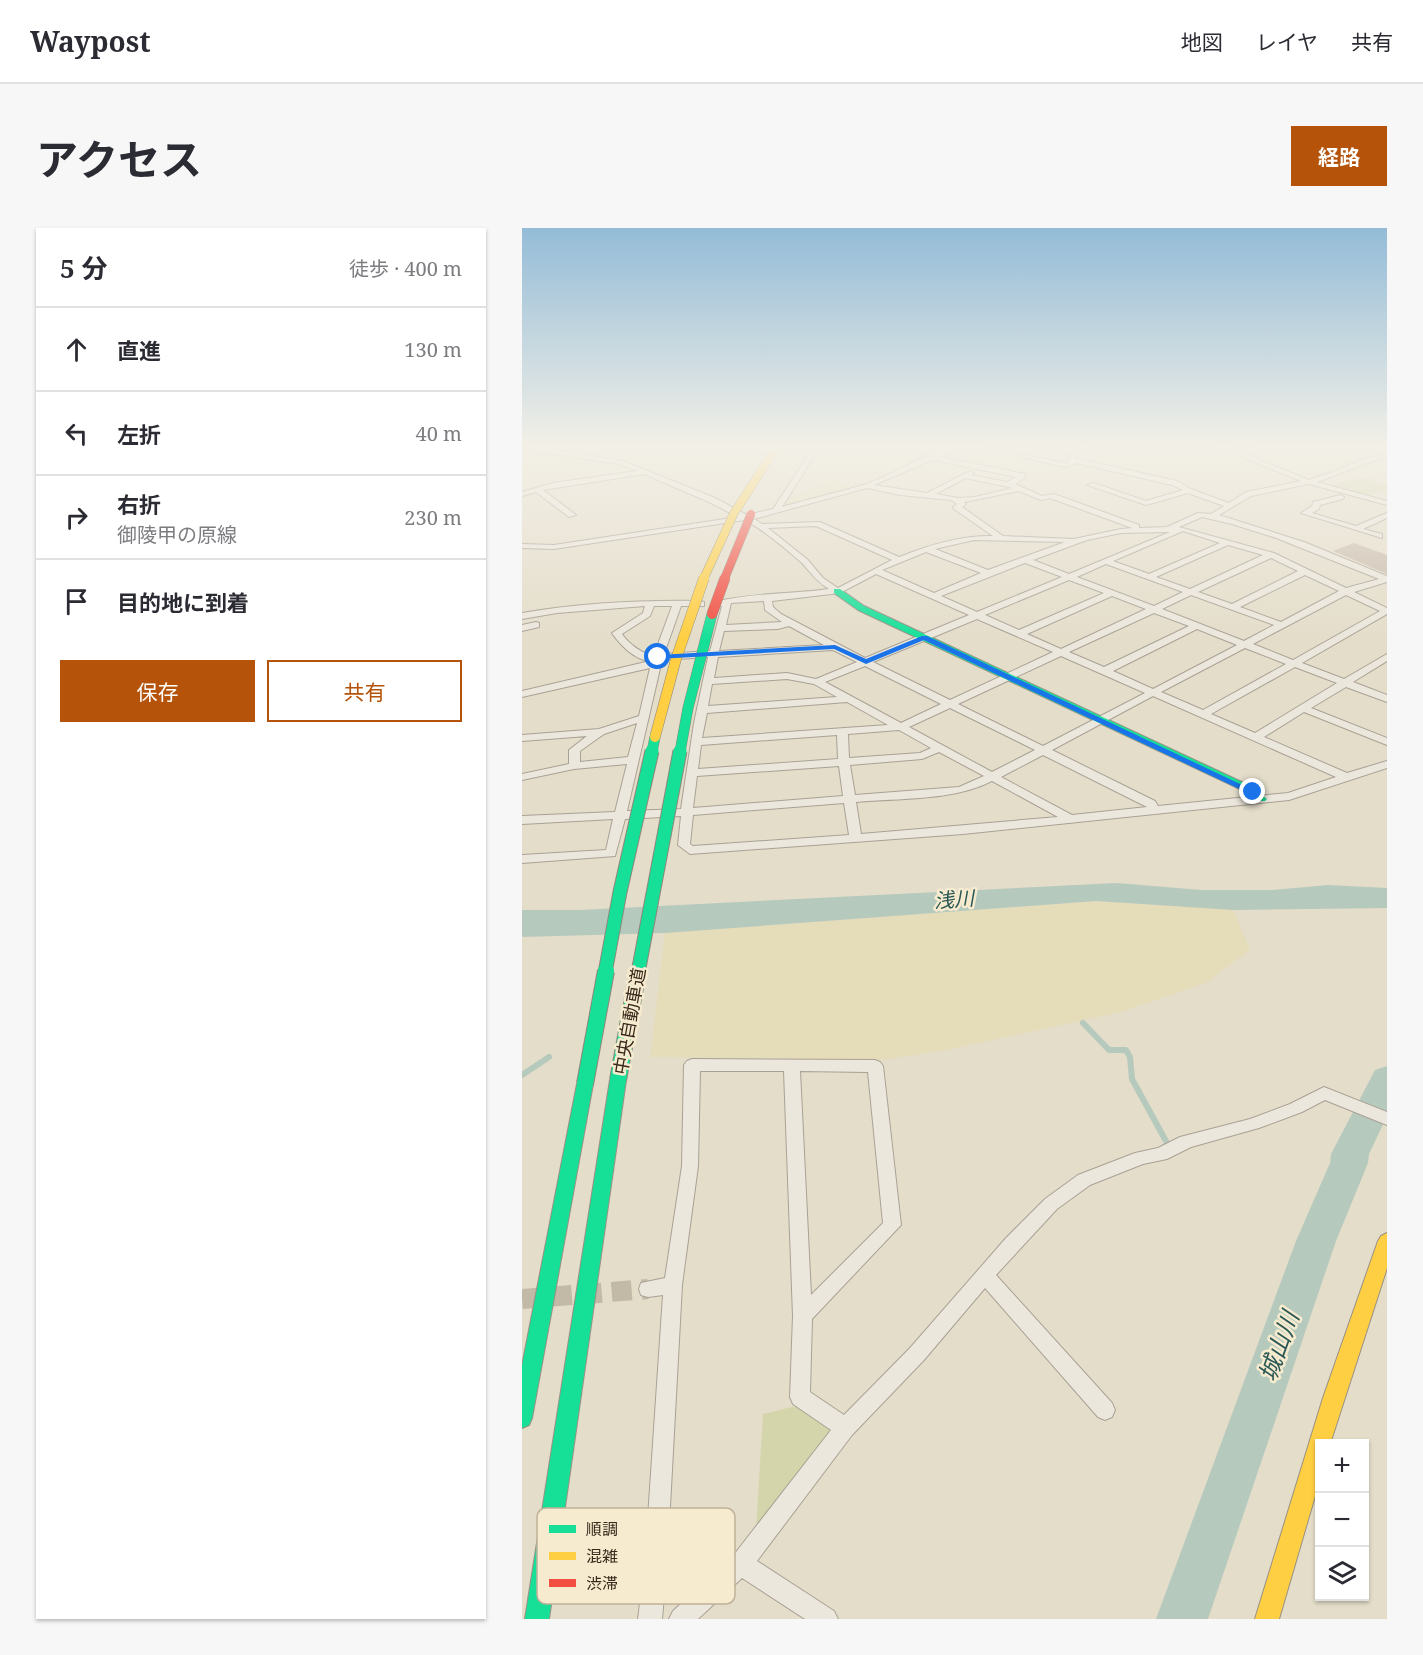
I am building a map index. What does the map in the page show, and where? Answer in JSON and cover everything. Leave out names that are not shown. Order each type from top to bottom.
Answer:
[{"type":"main road","name":"中央自動車道","points":[[522,1418],[622,883],[644,782],[693,600],[734,510]]},
{"type":"main road","name":"中央自動車道","points":[[554,1508],[618,1080],[679,746],[715,600],[735,545],[753,510]]},
{"type":"main road","points":[[837,591],[861,608],[1242,786],[1261,799]]},
{"type":"main road","points":[[1267,1619],[1333,1398],[1387,1241]]},
{"type":"main road","name":"中央自動車道","points":[[537,1619],[539,1604]]},
{"type":"street","points":[[565,510],[572,515]]},
{"type":"street","points":[[730,510],[759,525],[805,562],[820,580],[837,591]]},
{"type":"street","points":[[522,546],[554,547],[747,518],[776,510]]},
{"type":"street","points":[[961,510],[1000,537]]},
{"type":"street","points":[[1089,510],[1143,530]]},
{"type":"street","points":[[1212,516],[1224,510]]},
{"type":"street","points":[[1311,510],[1305,513],[1379,536]]},
{"type":"street","points":[[1356,529],[1387,514]]},
{"type":"street","points":[[1167,529],[1201,515],[1248,524],[1326,552],[1387,579]]},
{"type":"street","points":[[759,525],[817,524],[897,559]]},
{"type":"street","points":[[817,682],[1183,529]]},
{"type":"street","points":[[934,596],[1023,559],[1076,541],[1121,531],[1183,529],[1272,555],[1386,611]]},
{"type":"street","points":[[522,616],[547,611],[650,603],[672,602],[677,605],[727,603],[735,600],[768,599],[837,591],[897,559],[960,540],[1000,537],[1076,541]]},
{"type":"street","points":[[1149,577],[1228,542]]},
{"type":"street","points":[[926,549],[988,573]]},
{"type":"street","points":[[697,742],[900,727],[1272,555]]},
{"type":"street","points":[[1023,559],[1387,699]]},
{"type":"street","points":[[1107,562],[1282,625]]},
{"type":"street","points":[[876,571],[1258,736],[1348,778]]},
{"type":"street","points":[[1233,607],[1306,571]]},
{"type":"street","points":[[522,820],[686,812],[960,790],[1044,750],[1347,591],[1387,579]]},
{"type":"street","points":[[1020,633],[1112,593]]},
{"type":"street","points":[[768,599],[768,608],[790,623],[1151,804],[1156,811]]},
{"type":"street","points":[[650,603],[646,614],[617,633],[623,642],[647,658],[835,647]]},
{"type":"street","points":[[727,603],[708,681],[686,812],[684,845],[690,850],[856,839],[1261,799],[1301,794],[1387,764]]},
{"type":"street","points":[[522,859],[611,853],[658,657],[677,605]]},
{"type":"street","points":[[1206,714],[1386,611]]},
{"type":"street","points":[[720,628],[778,626],[790,623]]},
{"type":"street","points":[[522,628],[536,625]]},
{"type":"street","points":[[1107,670],[1197,626]]},
{"type":"street","points":[[522,694],[652,665],[658,657]]},
{"type":"street","points":[[1258,736],[1387,657]]},
{"type":"street","points":[[708,681],[787,676],[817,682],[1071,819]]},
{"type":"street","points":[[703,710],[848,699]]},
{"type":"street","points":[[1303,708],[1387,742]]},
{"type":"street","points":[[522,738],[600,732],[645,717]]},
{"type":"street","points":[[574,766],[575,750],[600,732]]},
{"type":"street","points":[[842,732],[844,763],[856,839]]},
{"type":"street","points":[[693,773],[922,756],[939,748]]},
{"type":"street","points":[[522,777],[574,766],[634,760]]},
{"type":"street","points":[[659,1508],[673,1285],[690,1166],[692,1065],[875,1066],[892,1225],[803,1316]]},
{"type":"street","points":[[792,1065],[803,1316],[800,1396],[845,1428]]},
{"type":"street","points":[[735,1570],[845,1428],[917,1354],[1012,1243],[1051,1204],[1084,1180],[1141,1158],[1161,1154],[1186,1142],[1253,1124],[1296,1108],[1324,1093],[1387,1119]]},
{"type":"street","points":[[985,1275],[1105,1410]]},
{"type":"street","points":[[648,1289],[673,1285]]},
{"type":"street","points":[[741,1564],[826,1619]]},
{"type":"street","points":[[650,1619],[652,1604]]},
{"type":"street","points":[[681,1619],[697,1604]]},
{"type":"shaded area","points":[[1096,901],[1233,910],[1250,950],[1206,983],[1121,1012],[942,1051],[882,1060],[650,1057],[665,933]]},
{"type":"green space","points":[[796,1406],[835,1430],[756,1530],[763,1414]]},
{"type":"water","name":"浅川","points":[[1117,883],[1201,890],[1273,890],[1328,885],[1387,888],[1387,908],[1233,910],[1096,901],[665,933],[522,937],[522,910],[580,910]]},
{"type":"building","points":[[1354,543],[1387,555],[1387,574],[1333,551]]},
{"type":"waterway","points":[[1083,1023],[1109,1050],[1126,1050],[1130,1057],[1132,1079],[1167,1143]]},
{"type":"waterway","points":[[522,1075],[549,1057]]},
{"type":"waterway","name":"城山川","points":[[1182,1619],[1316,1241],[1349,1163],[1350,1154],[1387,1079]]},
{"type":"tunnel","points":[[522,1299],[648,1289]]},
{"type":"traffic: fast","points":[[837,591],[861,608],[1242,786],[1261,799]]},
{"type":"traffic: fast","points":[[618,1080],[688,708],[712,614]]},
{"type":"traffic: fast","points":[[585,1084],[620,892],[655,737]]},
{"type":"traffic: fast","points":[[554,1508],[618,1080]]},
{"type":"traffic: fast","points":[[522,1418],[585,1084]]},
{"type":"traffic: fast","points":[[537,1619],[539,1604]]},
{"type":"traffic: slow","points":[[655,737],[688,621],[717,548],[736,510]]},
{"type":"traffic: slow","points":[[1267,1619],[1333,1398],[1387,1241]]},
{"type":"traffic: jam","points":[[712,614],[734,552],[751,514]]},
{"type":"route","points":[[658,657],[835,647],[866,662],[924,638],[1253,792]]}]
